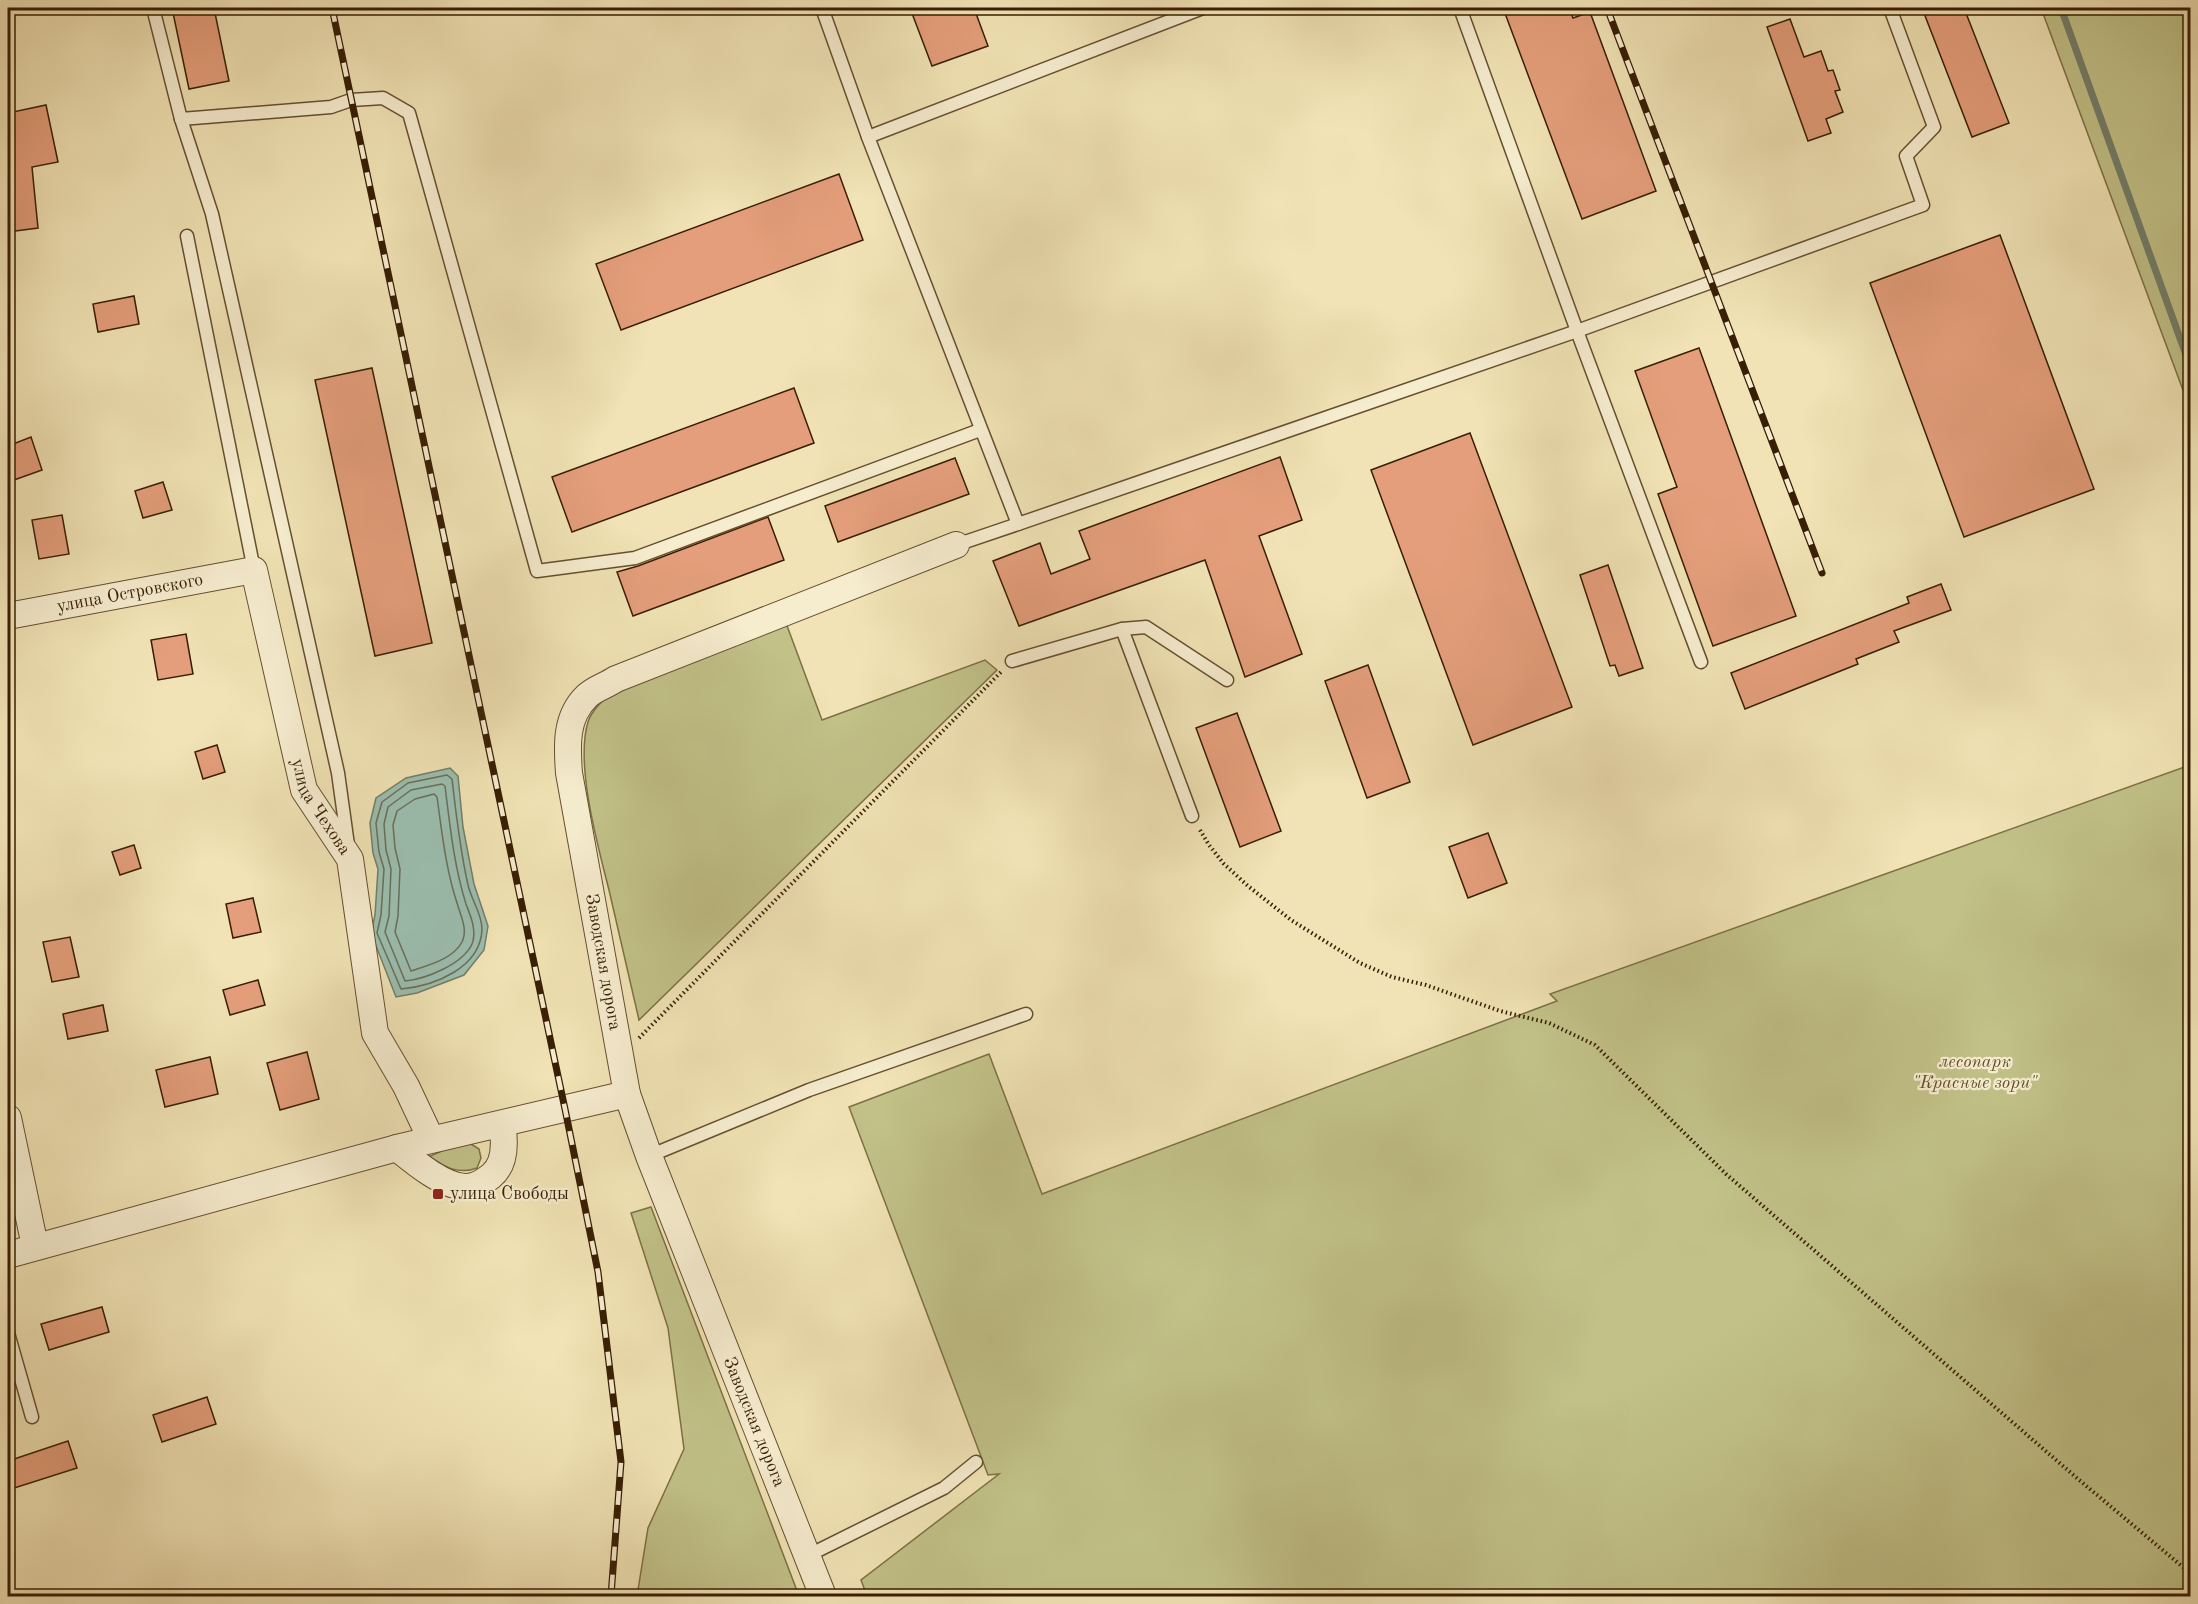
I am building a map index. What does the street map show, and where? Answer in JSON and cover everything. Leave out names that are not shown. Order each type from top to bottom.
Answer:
[{"type":"street","name":"Заводская дорога","points":[[823,1596],[649,1156],[627,1094],[567,747],[571,719],[587,696],[616,679],[956,545]]},
{"type":"street","name":"улица Чехова","points":[[254,570],[304,790],[350,858],[375,1033],[406,1086],[431,1139]]},
{"type":"street","name":"улица Островского","points":[[8,616],[254,570]]},
{"type":"street","points":[[8,1255],[431,1139],[627,1094]]},
{"type":"street","points":[[8,1118],[35,1246]]},
{"type":"street","points":[[397,1148],[418,1165],[445,1180],[464,1187],[481,1184],[495,1172],[502,1158],[504,1141],[502,1124]]},
{"type":"lane","points":[[153,8],[181,119],[212,214],[338,773],[350,858]]},
{"type":"lane","points":[[822,8],[868,137],[1018,524]]},
{"type":"lane","points":[[868,137],[1203,8]]},
{"type":"lane","points":[[1460,8],[1577,331],[1701,662]]},
{"type":"lane","points":[[956,545],[1577,331],[1923,205],[1906,156],[1934,127],[1890,8]]},
{"type":"lane","points":[[181,119],[332,108],[351,100],[383,98],[409,113],[537,571],[635,558],[981,430]]},
{"type":"lane","points":[[187,236],[254,570]]},
{"type":"lane","points":[[1012,661],[1122,628],[1146,627],[1227,680]]},
{"type":"lane","points":[[1122,628],[1192,816]]},
{"type":"lane","points":[[649,1156],[809,1090],[1026,1014]]},
{"type":"lane","points":[[8,1333],[32,1417]]},
{"type":"lane","points":[[807,1556],[944,1488],[976,1462]]},
{"type":"path","points":[[620,1057],[1012,661]]},
{"type":"path","points":[[1192,816],[1209,845],[1224,864],[1248,886],[1291,920],[1360,963],[1392,977],[1426,985],[1500,1011],[1549,1023],[1595,1045],[1726,1174],[2190,1573]]},
{"type":"green space","points":[[2041,8],[2190,8],[2190,409]]},
{"type":"green space","points":[[786,623],[822,720],[985,660],[997,670],[639,1020],[599,851],[586,782],[585,740],[590,716],[607,697],[622,685]]},
{"type":"green space","name":"лесопарк \"Красные зори\"","points":[[2190,765],[2190,1596],[867,1596],[861,1580],[999,1474],[988,1475],[849,1107],[989,1054],[1042,1194],[1557,1001],[1550,994]]},
{"type":"green space","points":[[471,1144],[479,1149],[481,1158],[477,1168],[464,1171],[452,1169],[428,1157],[451,1147]]},
{"type":"green space","points":[[651,1207],[799,1596],[637,1596],[648,1528],[684,1449],[668,1328],[631,1213]]},
{"type":"water","points":[[450,768],[458,776],[463,827],[474,884],[488,926],[484,950],[464,975],[417,993],[396,997],[371,933],[375,915],[378,869],[373,853],[370,823],[376,798],[406,778]]},
{"type":"building","points":[[172,8],[214,8],[229,81],[189,89]]},
{"type":"building","points":[[910,8],[974,8],[988,46],[932,66]]},
{"type":"building","points":[[1503,8],[1569,8],[1573,18],[1590,12],[1656,191],[1582,219]]},
{"type":"building","points":[[1922,8],[1964,8],[2009,123],[1972,137]]},
{"type":"building","points":[[1790,19],[1804,57],[1821,51],[1828,71],[1833,70],[1840,90],[1835,91],[1843,112],[1826,119],[1831,133],[1808,141],[1767,27]]},
{"type":"building","points":[[46,105],[58,162],[32,167],[38,228],[8,232],[8,113]]},
{"type":"building","points":[[839,174],[863,240],[621,330],[596,264]]},
{"type":"building","points":[[2000,235],[2094,489],[1964,537],[1870,283]]},
{"type":"building","points":[[134,296],[139,324],[98,332],[93,304]]},
{"type":"building","points":[[1699,348],[1796,616],[1713,646],[1658,494],[1677,487],[1635,371]]},
{"type":"building","points":[[372,368],[432,643],[375,656],[315,380]]},
{"type":"building","points":[[794,388],[814,443],[572,532],[552,477]]},
{"type":"building","points":[[1470,433],[1572,707],[1473,745],[1371,470]]},
{"type":"building","points":[[31,437],[42,470],[14,480],[8,460],[8,446]]},
{"type":"building","points":[[1280,457],[1302,520],[1259,536],[1302,654],[1245,677],[1205,560],[1019,626],[993,561],[1040,543],[1051,574],[1090,559],[1079,531]]},
{"type":"building","points":[[955,458],[969,494],[838,542],[825,506]]},
{"type":"building","points":[[163,482],[172,510],[143,518],[135,491]]},
{"type":"building","points":[[62,515],[69,554],[39,559],[32,520]]},
{"type":"building","points":[[768,517],[784,560],[633,616],[617,572]]},
{"type":"building","points":[[1608,565],[1643,668],[1619,676],[1615,665],[1610,666],[1580,575]]},
{"type":"building","points":[[1941,584],[1951,610],[1894,631],[1899,642],[1856,659],[1858,664],[1745,709],[1731,673],[1909,603],[1907,597]]},
{"type":"building","points":[[186,634],[193,674],[158,680],[151,640]]},
{"type":"building","points":[[1368,665],[1410,782],[1367,798],[1325,681]]},
{"type":"building","points":[[1237,713],[1281,831],[1240,847],[1196,728]]},
{"type":"building","points":[[217,745],[225,772],[203,779],[195,752]]},
{"type":"building","points":[[1488,833],[1507,883],[1468,898],[1449,847]]},
{"type":"building","points":[[134,845],[141,868],[120,875],[112,852]]},
{"type":"building","points":[[253,898],[261,932],[233,938],[226,904]]},
{"type":"building","points":[[70,937],[79,977],[52,982],[43,942]]},
{"type":"building","points":[[258,980],[265,1005],[230,1015],[223,990]]},
{"type":"building","points":[[103,1005],[108,1031],[68,1039],[63,1014]]},
{"type":"building","points":[[307,1052],[319,1099],[280,1110],[267,1063]]},
{"type":"building","points":[[210,1057],[218,1094],[165,1107],[156,1070]]},
{"type":"building","points":[[102,1307],[109,1332],[49,1350],[41,1324]]},
{"type":"building","points":[[207,1397],[216,1424],[162,1442],[153,1415]]},
{"type":"building","points":[[68,1441],[77,1468],[8,1490],[8,1461]]},
{"type":"waterway","points":[[2061,8],[2190,366]]},
{"type":"railway","points":[[332,8],[598,1272],[621,1462],[611,1596]]},
{"type":"railway","points":[[1607,8],[1822,573]]},
{"type":"place","name":"улица Свободы","points":[[438,1194]]}]
